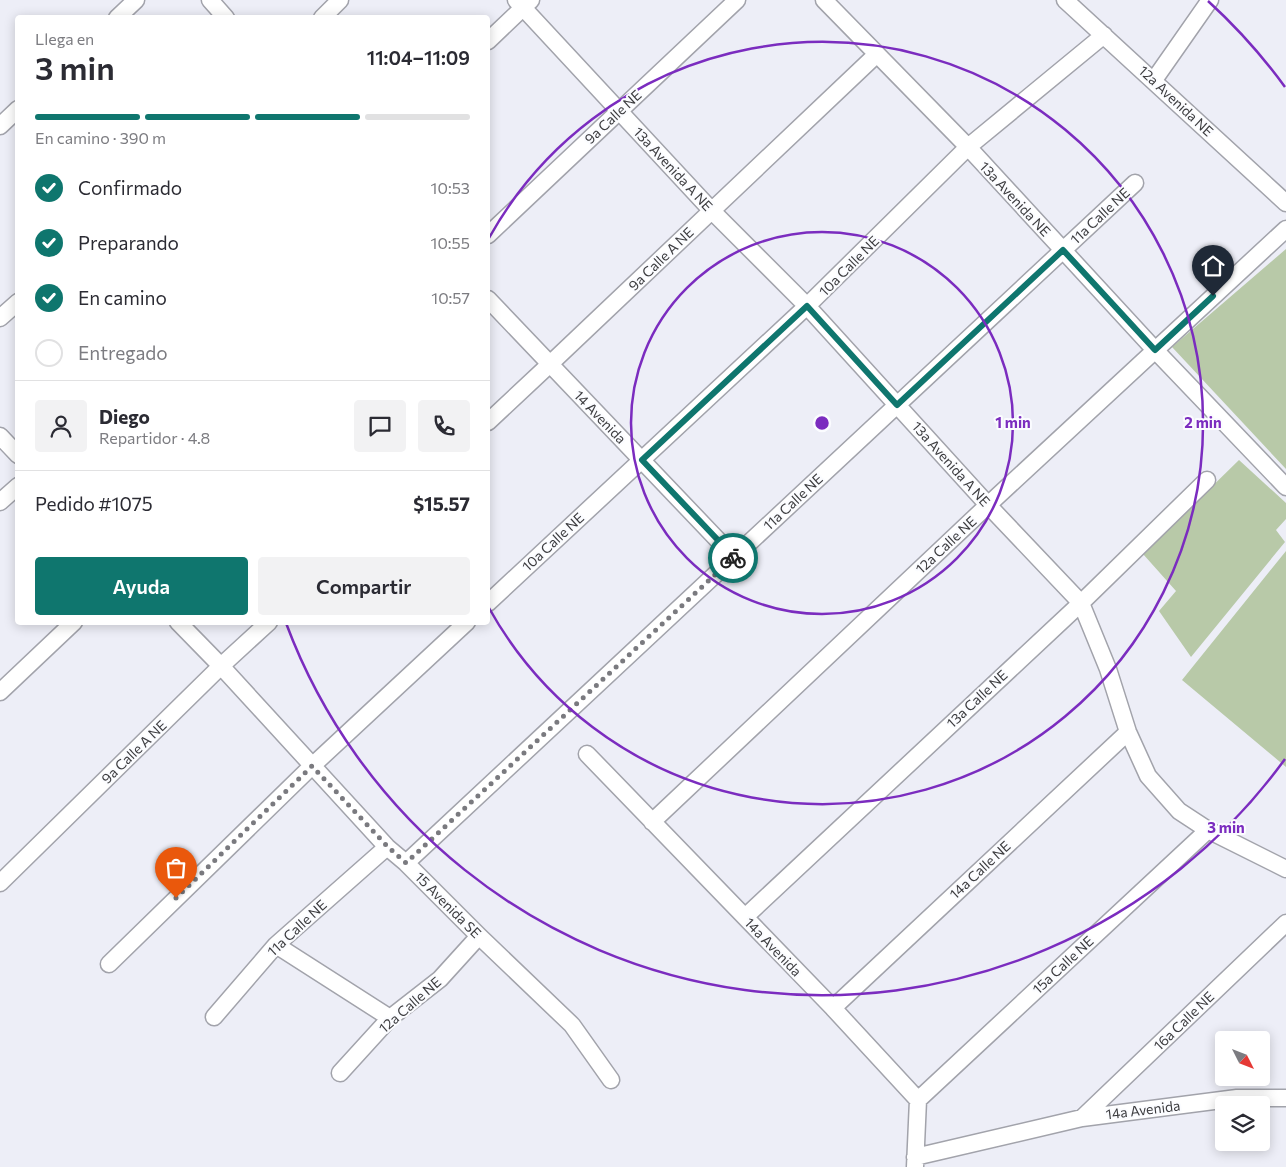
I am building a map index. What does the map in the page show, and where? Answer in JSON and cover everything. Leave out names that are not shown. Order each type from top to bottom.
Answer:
[{"type":"street","points":[[120,15],[136,0]]},
{"type":"street","points":[[210,0],[223,15]]},
{"type":"street","points":[[325,15],[340,0]]},
{"type":"street","name":"9a Calle NE","points":[[490,233],[738,0]]},
{"type":"street","name":"13a Avenida NE","points":[[824,0],[968,148],[1155,350],[1286,487]]},
{"type":"street","name":"12a Avenida NE","points":[[1065,0],[1286,203]]},
{"type":"street","points":[[1154,80],[1210,0]]},
{"type":"street","points":[[490,39],[524,2]]},
{"type":"street","name":"13a Avenida A NE","points":[[524,2],[619,111],[712,211],[807,306],[988,505],[1081,602],[1108,669],[1128,732],[1148,776],[1179,812],[1208,830],[1286,869]]},
{"type":"street","name":"10a Calle NE","points":[[490,601],[807,306],[968,148],[1104,35]]},
{"type":"street","name":"9a Calle A NE","points":[[490,420],[877,54]]},
{"type":"street","points":[[0,126],[15,112]]},
{"type":"street","name":"11a Calle NE","points":[[406,863],[1135,183]]},
{"type":"street","name":"12a Calle NE","points":[[652,822],[988,505],[1286,229]]},
{"type":"street","name":"14 Avenida","points":[[490,301],[734,557]]},
{"type":"street","points":[[0,318],[15,305]]},
{"type":"street","points":[[0,436],[15,452]]},
{"type":"street","name":"13a Calle NE","points":[[745,917],[1081,602],[1207,480]]},
{"type":"street","points":[[0,502],[15,489]]},
{"type":"street","points":[[0,692],[71,625]]},
{"type":"street","name":"15 Avenida SE","points":[[181,625],[388,847],[572,1024],[612,1080]]},
{"type":"street","name":"9a Calle A NE","points":[[0,883],[221,666],[266,625]]},
{"type":"street","points":[[109,964],[312,766],[464,625]]},
{"type":"street","name":"14a Calle NE","points":[[833,1008],[1128,732]]},
{"type":"street","name":"14a Avenida","points":[[587,754],[833,1008],[918,1100],[915,1162],[1082,1118],[1237,1098],[1286,1098]]},
{"type":"street","name":"15a Calle NE","points":[[918,1100],[1208,830]]},
{"type":"street","name":"11a Calle NE","points":[[214,1017],[276,944],[388,847]]},
{"type":"street","name":"16a Calle NE","points":[[1082,1118],[1286,923]]},
{"type":"street","name":"12a Calle NE","points":[[340,1073],[390,1018],[440,979],[479,936]]},
{"type":"street","points":[[276,944],[390,1018]]},
{"type":"green space","points":[[1286,249],[1286,469],[1172,347]]},
{"type":"green space","points":[[1239,460],[1286,503],[1286,519],[1276,530],[1285,542],[1191,657],[1159,611],[1176,591],[1143,554]]},
{"type":"green space","points":[[1286,551],[1286,767],[1182,680]]},
{"type":"way so far","points":[[176,898],[312,766],[388,847],[406,863],[733,558]]},
{"type":"route","points":[[733,558],[642,460],[807,306],[897,405],[1063,250],[1155,350],[1213,296]]}]
